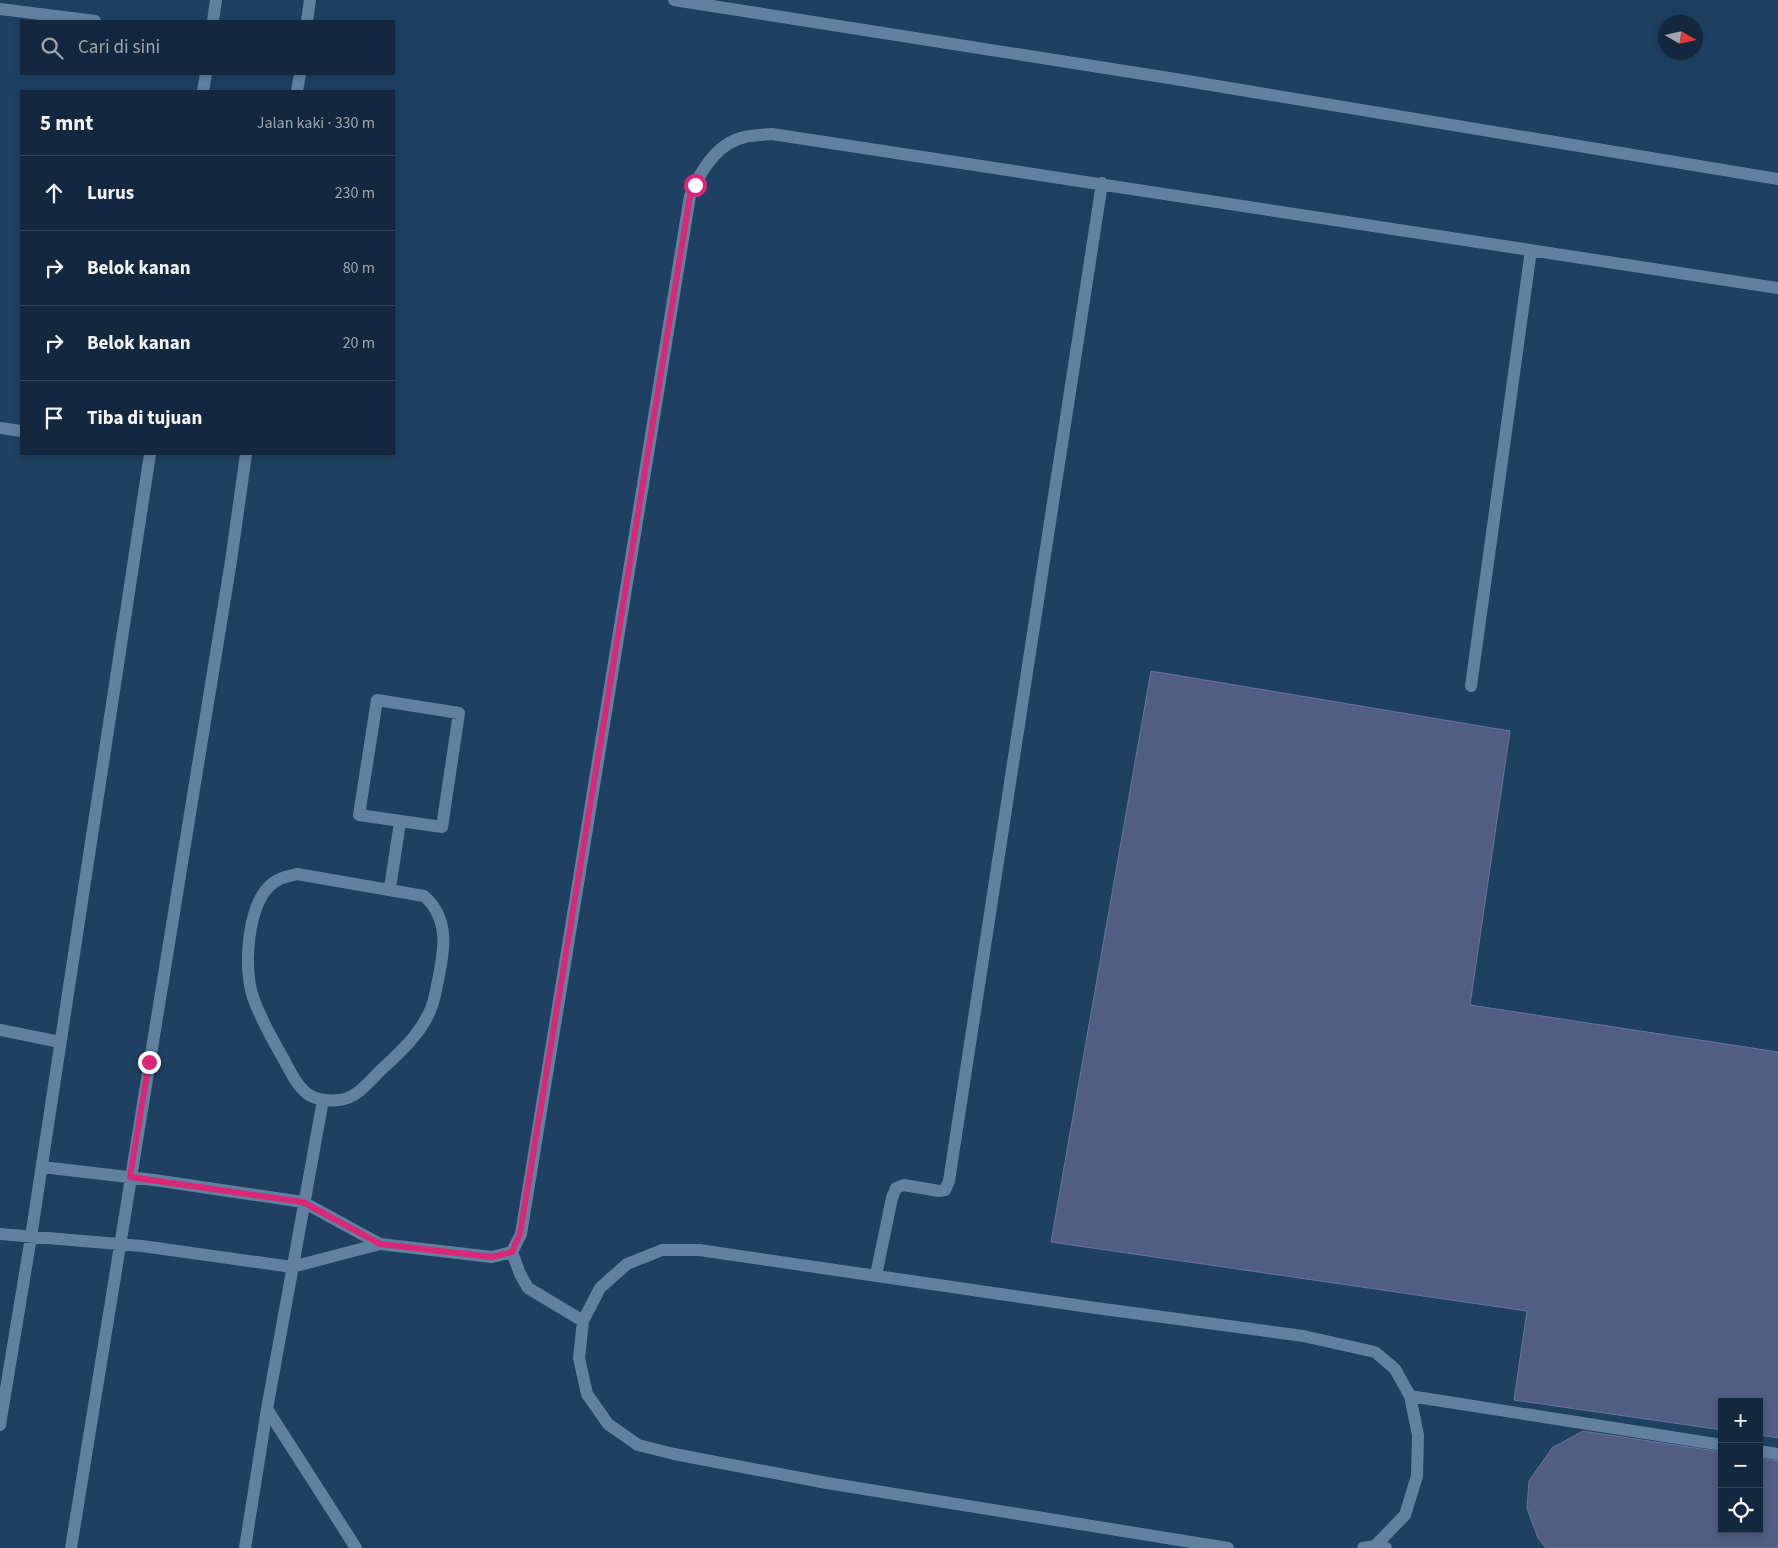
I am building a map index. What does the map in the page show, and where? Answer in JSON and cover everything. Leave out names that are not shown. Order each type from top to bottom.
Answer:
[{"type":"street","points":[[213,20],[216,0]]},
{"type":"street","points":[[307,20],[310,0]]},
{"type":"street","points":[[674,0],[1169,78],[1778,179]]},
{"type":"street","points":[[0,9],[87,20]]},
{"type":"street","points":[[203,90],[206,75]]},
{"type":"street","points":[[297,90],[300,75]]},
{"type":"street","points":[[583,1321],[528,1288],[520,1274],[512,1252],[520,1234],[690,196],[700,173],[718,151],[743,137],[772,134],[1778,288]]},
{"type":"street","points":[[876,1274],[892,1198],[896,1188],[904,1185],[940,1191],[944,1190],[948,1181],[1102,183]]},
{"type":"street","points":[[1471,686],[1531,250]]},
{"type":"street","points":[[0,428],[20,431]]},
{"type":"street","points":[[0,1425],[32,1237],[150,455]]},
{"type":"street","points":[[72,1548],[119,1244],[231,561],[246,455]]},
{"type":"street","points":[[377,700],[455,711],[459,713],[460,717],[442,827],[400,822],[359,815],[377,700]]},
{"type":"street","points":[[390,888],[400,822]]},
{"type":"street","points":[[298,874],[390,888],[424,896],[435,905],[442,920],[443,945],[433,1007],[422,1026],[399,1053],[364,1087],[354,1095],[341,1100],[323,1100],[309,1095],[297,1082],[272,1038],[253,997],[248,972],[249,943],[255,910],[263,894],[273,883],[284,876],[298,874]]},
{"type":"street","points":[[0,1030],[60,1042]]},
{"type":"street","points":[[245,1548],[303,1202],[323,1100]]},
{"type":"street","points":[[42,1167],[130,1177],[303,1202],[380,1244]]},
{"type":"street","points":[[0,1234],[119,1244],[292,1267],[380,1244],[492,1257],[512,1252]]},
{"type":"street","points":[[1228,1548],[827,1483],[638,1445],[608,1424],[587,1394],[578,1358],[583,1321],[600,1288],[627,1264],[662,1250],[699,1250],[1303,1336],[1374,1352],[1395,1369],[1410,1396],[1418,1435],[1417,1476],[1405,1515],[1375,1547]]},
{"type":"street","points":[[1410,1396],[1718,1444]]},
{"type":"street","points":[[267,1409],[356,1548]]},
{"type":"street","points":[[1763,1452],[1778,1454]]},
{"type":"shaded area","points":[[0,0],[1778,0],[1778,1548],[0,1548]]},
{"type":"building","points":[[1151,671],[1510,731],[1470,1005],[1778,1052],[1778,1438],[1763,1436],[1763,1398],[1718,1398],[1718,1429],[1514,1400],[1527,1311],[1051,1242]]},
{"type":"building","points":[[1583,1431],[1718,1451],[1718,1533],[1763,1533],[1763,1459],[1778,1461],[1778,1548],[1546,1548],[1538,1538],[1527,1508],[1529,1481],[1552,1448]]},
{"type":"route","points":[[149,1062],[130,1177],[303,1202],[380,1244],[492,1257],[512,1252],[520,1234],[690,196],[695,185]]}]
